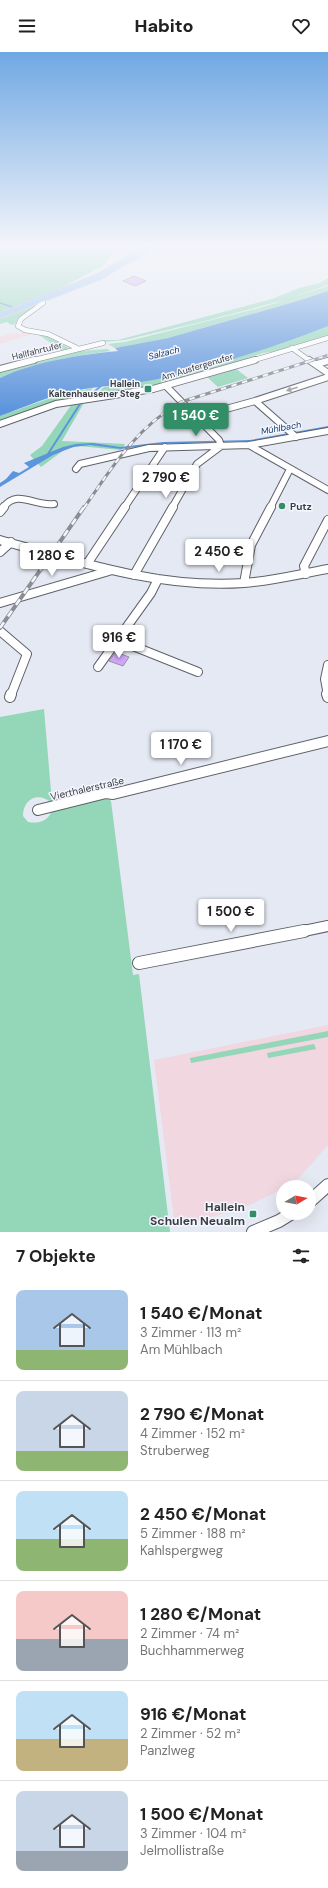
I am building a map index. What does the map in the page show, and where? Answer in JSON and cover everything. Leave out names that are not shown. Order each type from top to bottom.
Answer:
[{"type":"main road","points":[[0,316],[41,300]]},
{"type":"street","points":[[41,300],[43,303],[41,306],[22,318],[19,321],[18,326],[25,330],[48,334],[77,348]]},
{"type":"street","name":"Am Ausfergenufer","points":[[0,424],[40,409],[65,402],[139,392],[166,386],[328,338]]},
{"type":"street","name":"Hallfahrtufer","points":[[0,368],[77,348],[104,343]]},
{"type":"street","points":[[292,348],[328,373]]},
{"type":"street","points":[[317,364],[328,361]]},
{"type":"street","points":[[196,417],[255,401],[328,377]]},
{"type":"street","points":[[166,386],[221,443]]},
{"type":"street","points":[[255,401],[294,435]]},
{"type":"street","points":[[76,469],[80,464],[122,453],[165,447],[221,443],[249,446],[294,435],[328,431]]},
{"type":"street","points":[[134,575],[197,464],[221,443]]},
{"type":"street","points":[[249,446],[328,490]]},
{"type":"street","points":[[87,564],[165,447]]},
{"type":"street","points":[[244,583],[251,545],[290,469]]},
{"type":"street","points":[[0,512],[12,499],[18,498],[45,505],[54,504]]},
{"type":"street","points":[[306,574],[304,566],[328,520]]},
{"type":"street","points":[[0,540],[110,571],[187,582],[244,583],[306,574],[328,569]]},
{"type":"street","points":[[0,552],[11,542]]},
{"type":"street","points":[[0,603],[110,571]]},
{"type":"street","points":[[98,667],[151,593],[158,579]]},
{"type":"street","points":[[0,631],[27,654],[10,697]]},
{"type":"street","points":[[118,640],[198,672]]},
{"type":"street","points":[[328,665],[325,679],[328,697]]},
{"type":"street","name":"Vierthalerstraße","points":[[38,810],[106,793],[113,794],[328,741]]},
{"type":"street","points":[[139,963],[328,926]]},
{"type":"street","points":[[316,1196],[328,1185]]},
{"type":"street","points":[[253,1232],[280,1220]]},
{"type":"shaded area","points":[[23,331],[36,333],[0,344],[0,337],[12,333],[21,334]]},
{"type":"shaded area","points":[[328,1025],[328,1145],[298,1179],[276,1180],[276,1192],[243,1208],[175,1227],[154,1060]]},
{"type":"green space","points":[[0,299],[36,299],[0,313]]},
{"type":"green space","points":[[272,299],[288,299],[125,340],[104,342],[104,340],[118,340]]},
{"type":"green space","points":[[288,299],[303,299],[168,338],[115,348],[108,344],[125,342],[263,307]]},
{"type":"green space","points":[[39,304],[19,318],[16,324],[11,325],[7,322],[0,324],[0,319]]},
{"type":"green space","points":[[328,326],[328,335],[278,351],[263,353],[166,384],[95,395],[104,387],[169,377],[224,361]]},
{"type":"green space","points":[[36,333],[43,334],[69,348],[67,351],[60,351],[61,350]]},
{"type":"green space","points":[[107,349],[111,351],[40,364],[13,372],[0,378],[0,370],[79,351]]},
{"type":"green space","points":[[235,368],[248,378],[218,387],[207,377]]},
{"type":"green space","points":[[93,388],[87,395],[64,399],[0,422],[0,416],[59,395]]},
{"type":"green space","points":[[85,401],[62,441],[125,444],[121,450],[78,446],[64,450],[41,467],[30,455],[42,446],[72,404]]},
{"type":"green space","points":[[44,709],[52,803],[47,799],[37,797],[32,799],[28,801],[23,816],[28,822],[36,823],[46,819],[53,810],[105,796],[111,801],[133,975],[139,974],[170,1232],[0,1232],[0,717]]},
{"type":"green space","points":[[328,1031],[328,1037],[191,1063],[190,1058]]},
{"type":"green space","points":[[314,1044],[316,1049],[268,1058],[267,1053]]},
{"type":"water","name":"Salzach","points":[[303,299],[328,299],[328,326],[249,354],[188,372],[146,381],[68,392],[0,416],[0,378],[14,372],[43,363],[118,351],[115,348],[168,338]]},
{"type":"water","points":[[328,426],[328,428],[252,441],[159,444],[121,449],[90,445],[73,447],[53,455],[0,487],[0,483],[13,471],[19,473],[29,467],[24,463],[63,447],[76,444],[93,443],[120,447],[163,442],[250,440]]},
{"type":"building","points":[[116,652],[129,657],[123,666],[109,661]]},
{"type":"waterway","points":[[0,303],[12,307]]},
{"type":"waterway","points":[[89,396],[101,386]]},
{"type":"waterway","points":[[48,454],[80,404]]},
{"type":"railway","points":[[313,360],[328,355]]},
{"type":"railway","points":[[84,508],[126,449],[151,423],[165,412],[181,402],[313,360]]},
{"type":"railway","points":[[0,628],[84,507]]},
{"type":"place","name":"Hallein Kaltenhausener Steg","points":[[148,389]]},
{"type":"place","name":"Putz","points":[[282,506]]},
{"type":"place","name":"Hallein Schulen Neualm","points":[[253,1214]]},
{"type":"water label","name":"Mühlbach","points":[[281,428]]}]
